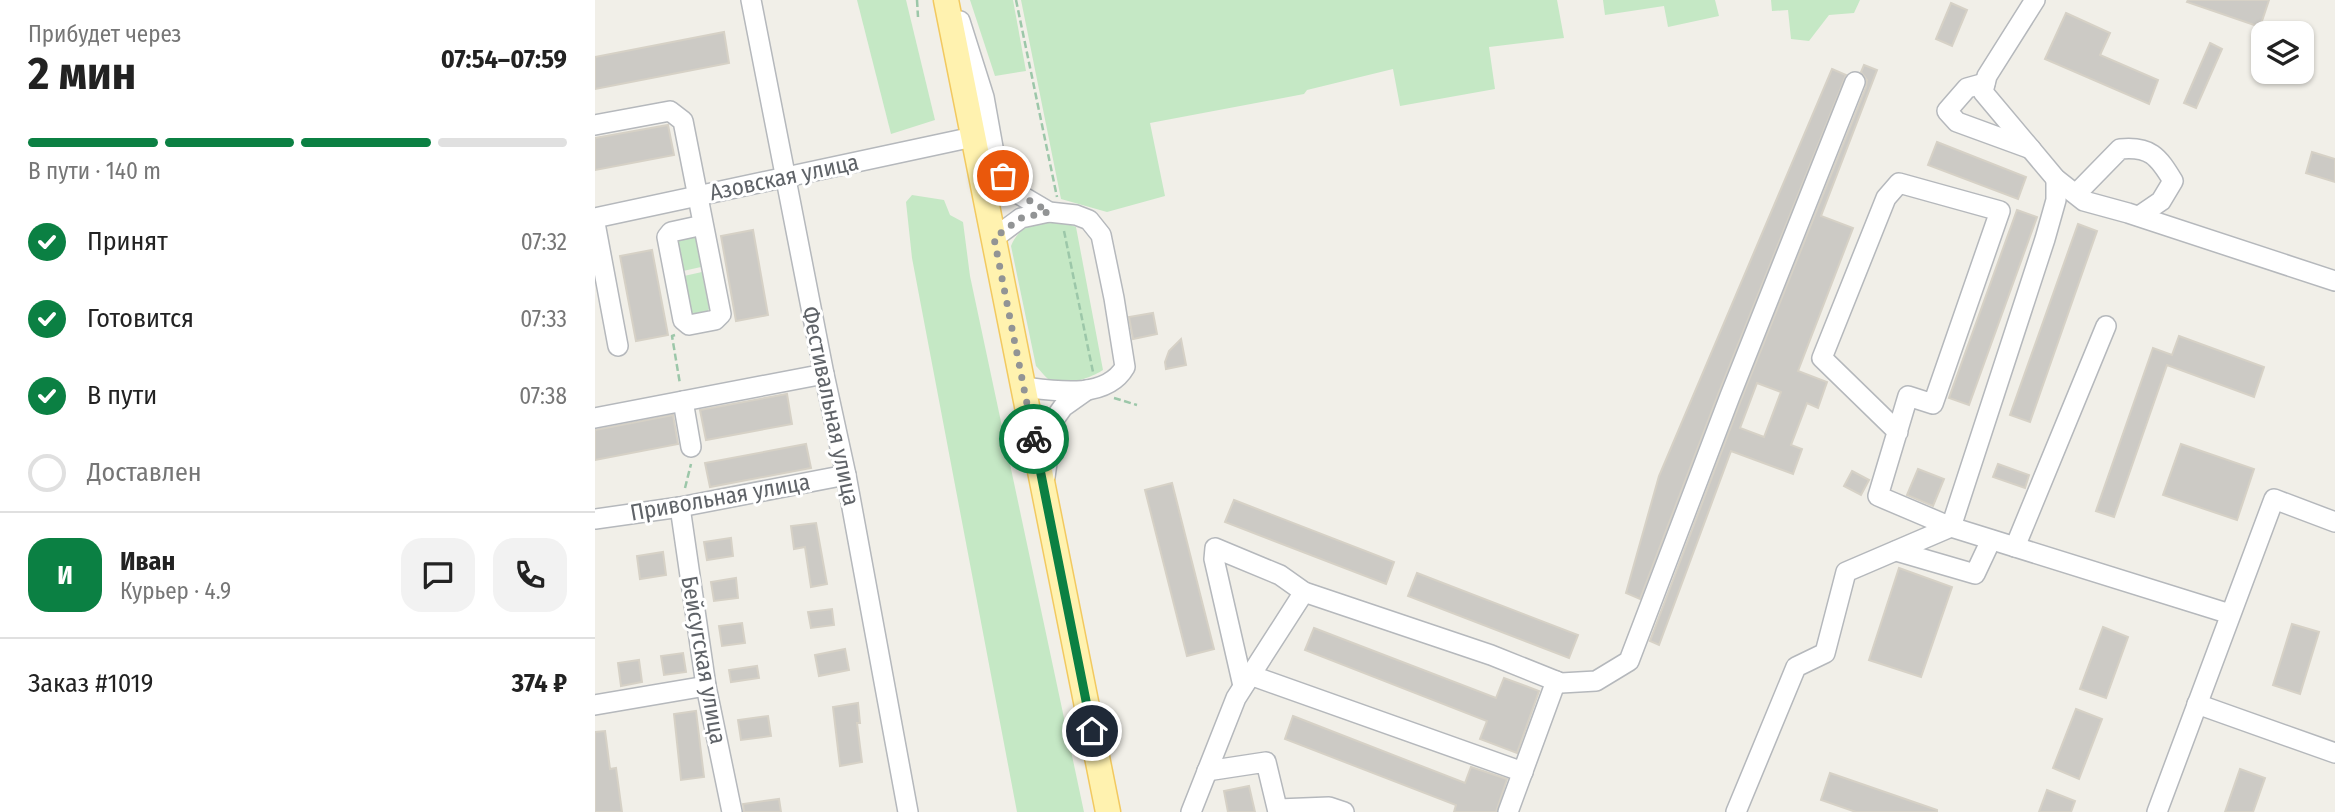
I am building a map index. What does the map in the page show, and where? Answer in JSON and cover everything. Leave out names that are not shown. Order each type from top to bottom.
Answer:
[{"type":"main road","points":[[946,0],[1108,812]]},
{"type":"street","name":"Фестивальная улица","points":[[751,0],[846,475],[908,812]]},
{"type":"street","points":[[954,0],[984,97],[996,164],[1010,189],[1049,212]]},
{"type":"street","points":[[2035,0],[2000,53],[1987,76],[1983,92],[2056,178],[2084,201],[2139,216],[2335,281]]},
{"type":"street","points":[[1247,680],[1214,559],[1215,548],[1280,575],[1304,592],[1491,655],[1561,683],[1597,681],[1629,661],[1735,383],[1855,82]]},
{"type":"street","points":[[1985,83],[1967,88],[1947,111],[1957,122],[2031,149]]},
{"type":"street","points":[[1980,131],[1995,105]]},
{"type":"street","points":[[595,125],[670,111],[683,121],[721,314],[715,320],[689,325],[683,320],[667,237],[671,232],[703,225]]},
{"type":"street","name":"Азовская улица","points":[[595,218],[973,137]]},
{"type":"street","points":[[2076,194],[2120,149],[2137,148],[2161,160],[2173,181],[2161,201],[2139,216]]},
{"type":"street","points":[[1736,812],[1796,667],[1825,653],[1846,572],[1951,527],[2045,239],[2056,200],[2056,178]]},
{"type":"street","points":[[1898,432],[1822,358],[1886,198],[1899,183],[2000,211],[1933,404],[1908,396],[1898,432],[1878,496],[1951,527],[2230,614]]},
{"type":"street","points":[[994,238],[1021,218],[1049,212],[1076,215],[1089,220],[1101,235],[1114,298],[1125,368],[1119,377],[1088,390],[1063,407],[1053,421],[1044,488]]},
{"type":"street","points":[[595,223],[618,346]]},
{"type":"street","points":[[2015,547],[2106,326]]},
{"type":"street","points":[[595,418],[824,374]]},
{"type":"street","points":[[1024,387],[1055,391],[1088,390]]},
{"type":"street","points":[[683,401],[691,447]]},
{"type":"street","name":"Привольная улица","points":[[595,519],[680,507],[846,475]]},
{"type":"street","points":[[2157,812],[2274,499],[2335,522]]},
{"type":"street","name":"Бейсугская улица","points":[[680,507],[706,686],[732,812]]},
{"type":"street","points":[[1896,551],[1975,574],[1991,540]]},
{"type":"street","points":[[1191,812],[1235,698],[1304,592]]},
{"type":"street","points":[[1247,680],[1523,772]]},
{"type":"street","points":[[1508,812],[1556,681]]},
{"type":"street","points":[[595,705],[706,686]]},
{"type":"street","points":[[2197,704],[2335,753]]},
{"type":"street","points":[[1206,771],[1266,762],[1278,811],[1329,807],[1344,812]]},
{"type":"path","points":[[917,0],[918,17]]},
{"type":"path","points":[[683,401],[672,336],[682,334],[686,323]]},
{"type":"path","points":[[680,507],[691,471],[691,447]]},
{"type":"green space","points":[[857,0],[906,0],[935,120],[891,134]]},
{"type":"green space","points":[[970,0],[1013,0],[1026,71],[995,76]]},
{"type":"green space","points":[[1021,0],[1557,0],[1564,38],[1489,47],[1495,89],[1400,106],[1393,69],[1307,90],[1304,94],[1150,123],[1165,196],[1107,212],[1061,199]]},
{"type":"green space","points":[[1603,0],[1715,0],[1719,16],[1668,27],[1664,6],[1605,15]]},
{"type":"green space","points":[[1771,0],[1860,0],[1854,13],[1829,15],[1809,41],[1791,39],[1788,10],[1772,11]]},
{"type":"green space","points":[[912,195],[944,200],[950,215],[963,222],[970,276],[1084,812],[1017,812],[912,258],[906,202]]},
{"type":"green space","points":[[1047,220],[1076,227],[1103,370],[1086,378],[1064,383],[1050,381],[1036,366],[1011,246],[1025,228]]},
{"type":"green space","points":[[695,236],[701,267],[683,271],[677,240]]},
{"type":"green space","points":[[702,272],[709,309],[694,315],[691,312],[684,276]]},
{"type":"building","points":[[2269,0],[2262,21],[2251,21],[2251,24],[2187,2]]},
{"type":"building","points":[[1951,3],[1967,10],[1952,46],[1936,39]]},
{"type":"building","points":[[2066,13],[2110,33],[2100,55],[2158,80],[2149,104],[2045,59]]},
{"type":"building","points":[[724,32],[729,63],[595,89],[595,57]]},
{"type":"building","points":[[2210,43],[2222,49],[2196,108],[2184,103]]},
{"type":"building","points":[[1864,65],[1877,70],[1821,216],[1853,228],[1798,371],[1827,382],[1818,408],[1807,403],[1791,445],[1802,449],[1793,474],[1731,451],[1659,645],[1650,641],[1741,400],[1866,87],[1867,80],[1861,72]],"holes":[[[1757,383],[1781,392],[1764,437],[1740,428]]]},
{"type":"building","points":[[1832,69],[1846,75],[1719,392],[1640,599],[1626,593],[1659,476]]},
{"type":"building","points":[[668,125],[674,155],[595,170],[595,138]]},
{"type":"building","points":[[1937,142],[2026,177],[2018,199],[1928,165]]},
{"type":"building","points":[[2312,152],[2335,159],[2335,182],[2306,173]]},
{"type":"building","points":[[2017,210],[2037,217],[1969,405],[1949,398]]},
{"type":"building","points":[[2078,224],[2097,231],[2030,422],[2010,415]]},
{"type":"building","points":[[753,230],[768,315],[736,321],[721,236]]},
{"type":"building","points":[[652,250],[668,335],[636,341],[620,256]]},
{"type":"building","points":[[1153,313],[1157,334],[1133,339],[1129,317]]},
{"type":"building","points":[[2179,336],[2264,367],[2254,397],[2167,365],[2114,517],[2096,511],[2153,348],[2172,355]]},
{"type":"building","points":[[1181,339],[1186,365],[1166,369],[1165,362],[1169,351]]},
{"type":"building","points":[[787,394],[792,424],[706,440],[700,410]]},
{"type":"building","points":[[673,415],[678,444],[595,460],[595,430]]},
{"type":"building","points":[[806,444],[811,468],[710,487],[705,463]]},
{"type":"building","points":[[2181,444],[2254,469],[2237,520],[2163,495]]},
{"type":"building","points":[[1998,464],[2029,475],[2025,488],[1993,477]]},
{"type":"building","points":[[1918,469],[1944,479],[1933,506],[1907,495]]},
{"type":"building","points":[[1852,471],[1869,480],[1861,495],[1844,486]]},
{"type":"building","points":[[1172,483],[1214,649],[1187,656],[1145,490]]},
{"type":"building","points":[[1234,500],[1394,562],[1386,584],[1225,522]]},
{"type":"building","points":[[816,523],[827,584],[811,587],[805,547],[794,549],[791,526]]},
{"type":"building","points":[[731,538],[733,556],[707,560],[704,542]]},
{"type":"building","points":[[663,552],[666,575],[640,579],[637,556]]},
{"type":"building","points":[[1899,568],[1952,587],[1921,677],[1869,660]]},
{"type":"building","points":[[1417,573],[1578,635],[1569,658],[1408,596]]},
{"type":"building","points":[[736,578],[738,598],[714,601],[711,582]]},
{"type":"building","points":[[832,609],[834,625],[811,628],[808,612]]},
{"type":"building","points":[[742,623],[745,643],[722,646],[719,626]]},
{"type":"building","points":[[2292,624],[2319,632],[2300,694],[2273,685]]},
{"type":"building","points":[[2103,627],[2128,637],[2106,698],[2080,689]]},
{"type":"building","points":[[1314,628],[1496,698],[1504,678],[1539,691],[1517,753],[1480,739],[1487,721],[1305,650]]},
{"type":"building","points":[[845,649],[849,670],[819,676],[815,655]]},
{"type":"building","points":[[683,653],[686,672],[664,675],[661,656]]},
{"type":"building","points":[[639,660],[642,682],[621,686],[618,663]]},
{"type":"building","points":[[757,666],[759,678],[731,682],[729,670]]},
{"type":"building","points":[[858,703],[860,723],[857,723],[862,762],[840,766],[833,707]]},
{"type":"building","points":[[2076,709],[2102,719],[2079,779],[2053,768]]},
{"type":"building","points":[[696,711],[704,777],[681,780],[674,714]]},
{"type":"building","points":[[768,716],[771,736],[741,740],[738,720]]},
{"type":"building","points":[[1293,716],[1465,783],[1471,767],[1507,779],[1496,812],[1454,812],[1456,805],[1285,739]]},
{"type":"building","points":[[605,731],[610,769],[616,768],[622,812],[595,812],[595,732]]},
{"type":"building","points":[[2240,769],[2265,778],[2253,812],[2225,812]]},
{"type":"building","points":[[1830,773],[1937,812],[1856,812],[1821,800]]},
{"type":"building","points":[[1249,786],[1255,812],[1228,812],[1224,791]]},
{"type":"building","points":[[2047,790],[2075,801],[2071,812],[2039,812]]},
{"type":"building","points":[[779,799],[781,812],[744,812],[743,804]]},
{"type":"way so far","points":[[1003,176],[1010,189],[1049,212],[1021,218],[994,238],[1034,439]]},
{"type":"route","points":[[1034,439],[1092,731]]}]
